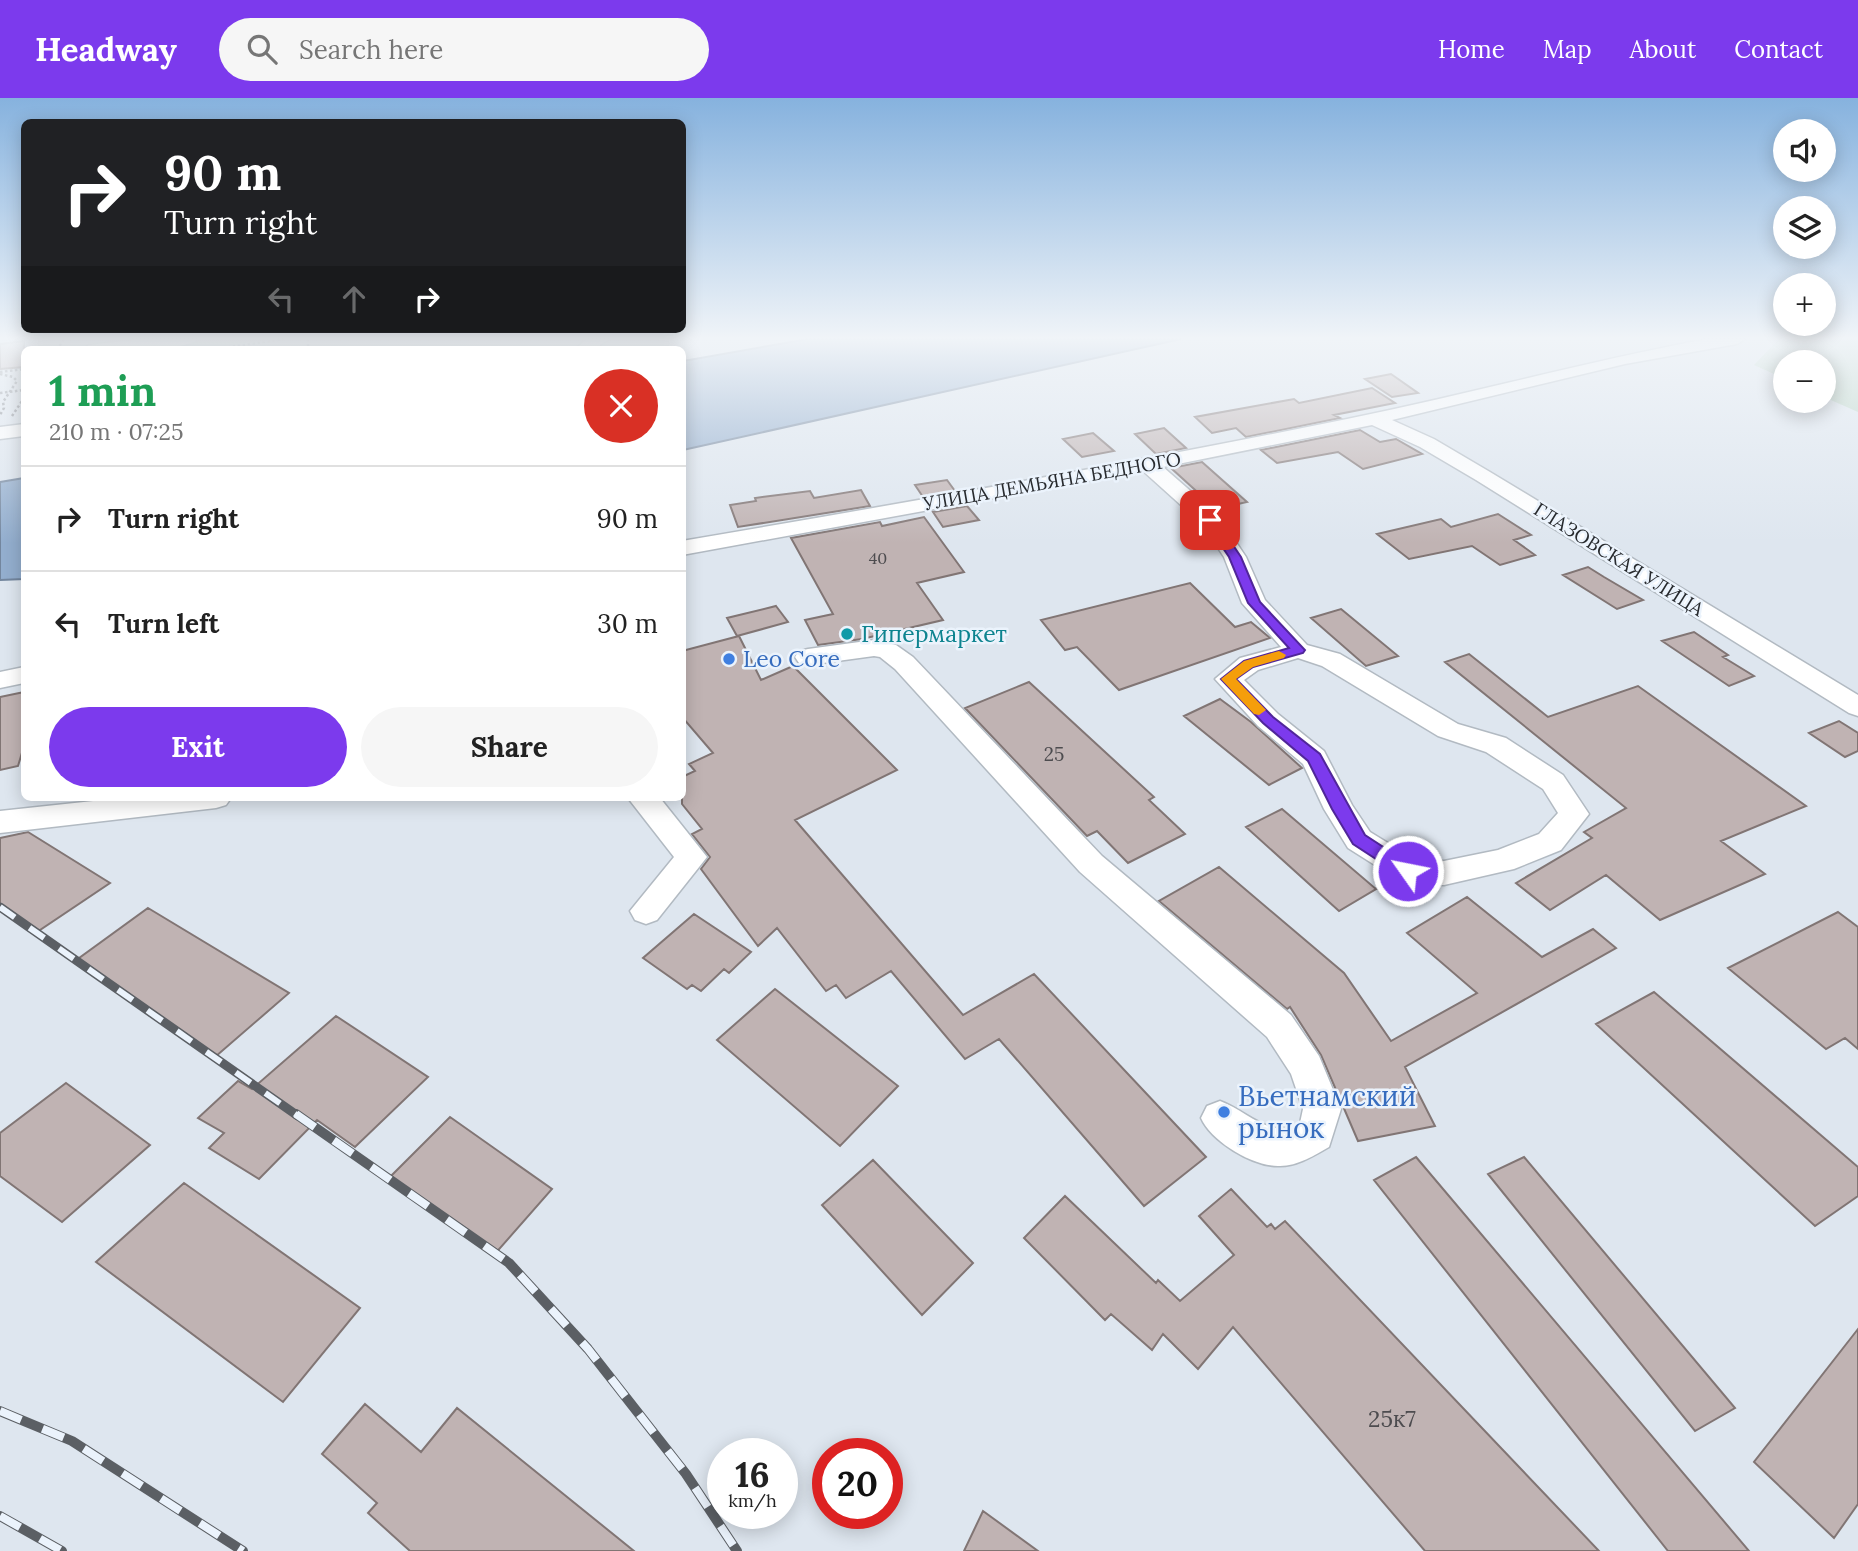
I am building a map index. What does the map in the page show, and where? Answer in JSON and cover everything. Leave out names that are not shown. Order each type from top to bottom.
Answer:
[{"type":"street","name":"УЛИЦА ДЕМЬЯНА БЕДНОГО","points":[[686,547],[1147,464],[1426,407]]},
{"type":"street","name":"ГЛАЗОВСКАЯ УЛИЦА","points":[[1375,419],[1426,443],[1483,476],[1858,707]]},
{"type":"street","points":[[0,433],[21,430]]},
{"type":"street","points":[[1147,464],[1210,520],[1235,557],[1254,603],[1298,650],[1331,660],[1448,730],[1496,745],[1553,782],[1574,814],[1550,842],[1503,861],[1444,873],[1408,871],[1359,840],[1339,809],[1314,758],[1268,720],[1228,679],[1249,664],[1298,650]]},
{"type":"street","points":[[808,657],[874,649],[887,650],[904,663],[1091,864],[1279,1026],[1306,1067],[1322,1109],[1316,1134],[1295,1148],[1269,1148],[1220,1118]]},
{"type":"street","points":[[0,680],[21,676]]},
{"type":"street","points":[[0,822],[189,801]]},
{"type":"street","points":[[646,801],[692,856],[646,911]]},
{"type":"path","points":[[18,407],[11,417],[21,415]]},
{"type":"water","points":[[686,407],[877,407],[686,449]]},
{"type":"water","points":[[21,478],[21,579],[0,580],[0,482]]},
{"type":"building","points":[[1251,407],[1376,407],[1334,415],[1340,418],[1246,437],[1236,428],[1212,433],[1195,417]]},
{"type":"building","points":[[1164,428],[1186,448],[1156,454],[1135,434]]},
{"type":"building","points":[[1360,430],[1380,442],[1396,439],[1422,454],[1363,469],[1338,452],[1277,463],[1261,450]]},
{"type":"building","points":[[1093,433],[1114,451],[1082,457],[1063,439]]},
{"type":"building","points":[[1202,462],[1247,502],[1216,509],[1171,468]]},
{"type":"building","points":[[947,480],[955,491],[923,497],[915,485]]},
{"type":"building","points":[[861,490],[870,506],[738,527],[730,505],[756,501],[755,498],[810,491],[814,498]]},
{"type":"building","points":[[967,506],[979,520],[943,527],[933,512]]},
{"type":"building","points":[[1498,514],[1531,535],[1514,540],[1535,555],[1500,565],[1472,546],[1409,559],[1377,534],[1441,519],[1451,527]]},
{"type":"building","points":[[924,517],[964,572],[917,583],[943,620],[862,639],[818,645],[805,620],[833,614],[791,538],[880,522],[882,526]]},
{"type":"building","points":[[1588,567],[1643,600],[1617,609],[1563,575]]},
{"type":"building","points":[[1190,583],[1235,627],[1251,622],[1270,638],[1119,690],[1077,647],[1065,650],[1041,620]]},
{"type":"building","points":[[776,606],[788,622],[737,636],[727,618]]},
{"type":"building","points":[[1341,609],[1398,656],[1366,666],[1311,618]]},
{"type":"building","points":[[1694,632],[1728,655],[1723,657],[1754,676],[1729,686],[1662,641]]},
{"type":"building","points":[[739,636],[761,680],[793,666],[897,770],[795,820],[963,1015],[1034,974],[1206,1157],[1144,1206],[999,1039],[965,1059],[891,971],[846,998],[836,985],[826,991],[777,928],[758,946],[701,869],[710,857],[692,834],[702,829],[682,804],[682,801],[686,801],[686,775],[695,771],[689,764],[713,753],[686,722],[686,650]]},
{"type":"building","points":[[1469,654],[1548,717],[1638,686],[1806,806],[1721,841],[1765,874],[1660,920],[1606,875],[1550,910],[1516,883],[1592,838],[1584,832],[1626,808],[1445,662]]},
{"type":"building","points":[[1029,682],[1154,797],[1149,800],[1185,834],[1128,863],[1097,831],[1087,836],[965,708]]},
{"type":"building","points":[[21,693],[21,756],[18,766],[0,770],[0,697]]},
{"type":"building","points":[[1220,699],[1251,722],[1302,768],[1269,785],[1184,716]]},
{"type":"building","points":[[1839,721],[1858,733],[1858,751],[1845,757],[1809,733]]},
{"type":"building","points":[[1282,809],[1376,889],[1339,911],[1246,827]]},
{"type":"building","points":[[28,832],[110,883],[34,934],[0,909],[0,838]]},
{"type":"building","points":[[1219,867],[1344,973],[1391,1041],[1477,993],[1407,933],[1467,897],[1542,957],[1593,929],[1616,948],[1405,1067],[1435,1126],[1358,1141],[1321,1055],[1290,1007],[1287,1009],[1159,901]]},
{"type":"building","points":[[148,908],[289,993],[215,1057],[75,961]]},
{"type":"building","points":[[1838,912],[1858,927],[1858,1049],[1845,1038],[1826,1049],[1728,968]]},
{"type":"building","points":[[694,914],[751,952],[729,973],[724,969],[701,991],[692,985],[687,989],[643,958]]},
{"type":"building","points":[[775,989],[898,1086],[840,1146],[717,1040]]},
{"type":"building","points":[[1654,992],[1858,1167],[1858,1196],[1815,1226],[1596,1024]]},
{"type":"building","points":[[336,1016],[428,1077],[355,1147],[317,1120],[259,1179],[209,1148],[224,1133],[198,1118],[238,1081],[252,1089]]},
{"type":"building","points":[[66,1083],[150,1145],[62,1222],[0,1176],[0,1133]]},
{"type":"building","points":[[450,1117],[552,1189],[494,1255],[391,1176]]},
{"type":"building","points":[[1416,1157],[1749,1551],[1668,1551],[1374,1180]]},
{"type":"building","points":[[1524,1157],[1735,1408],[1695,1431],[1488,1174]]},
{"type":"building","points":[[873,1160],[973,1263],[922,1315],[822,1205]]},
{"type":"building","points":[[184,1183],[360,1308],[283,1402],[96,1262]]},
{"type":"building","points":[[1231,1189],[1267,1227],[1271,1224],[1275,1229],[1285,1221],[1599,1551],[1425,1551],[1233,1327],[1198,1369],[1163,1334],[1152,1350],[1111,1314],[1105,1320],[1024,1238],[1065,1196],[1156,1283],[1158,1280],[1180,1301],[1234,1255],[1199,1216]]},
{"type":"building","points":[[1858,1329],[1858,1504],[1834,1538],[1754,1462]]},
{"type":"building","points":[[365,1404],[421,1452],[457,1408],[634,1551],[410,1551],[368,1513],[377,1503],[322,1454]]},
{"type":"building","points":[[983,1511],[1038,1551],[964,1551]]},
{"type":"railway","points":[[0,907],[298,1116]]},
{"type":"railway","points":[[296,1114],[509,1263],[588,1349],[686,1474],[737,1551]]},
{"type":"railway","points":[[0,1411],[72,1441],[243,1551]]},
{"type":"railway","points":[[0,1516],[62,1551]]},
{"type":"slow traffic","points":[[1259,710],[1228,679],[1249,664],[1279,655]]},
{"type":"place","name":"Гипермаркет","points":[[847,634]]},
{"type":"place","name":"Leo Core","points":[[729,659]]},
{"type":"place","name":"Вьетнамский рынок","points":[[1224,1112]]},
{"type":"route","points":[[1210,520],[1235,557],[1254,603],[1298,650],[1249,664],[1228,679],[1268,720],[1314,758],[1339,809],[1359,840],[1408,871]]}]
